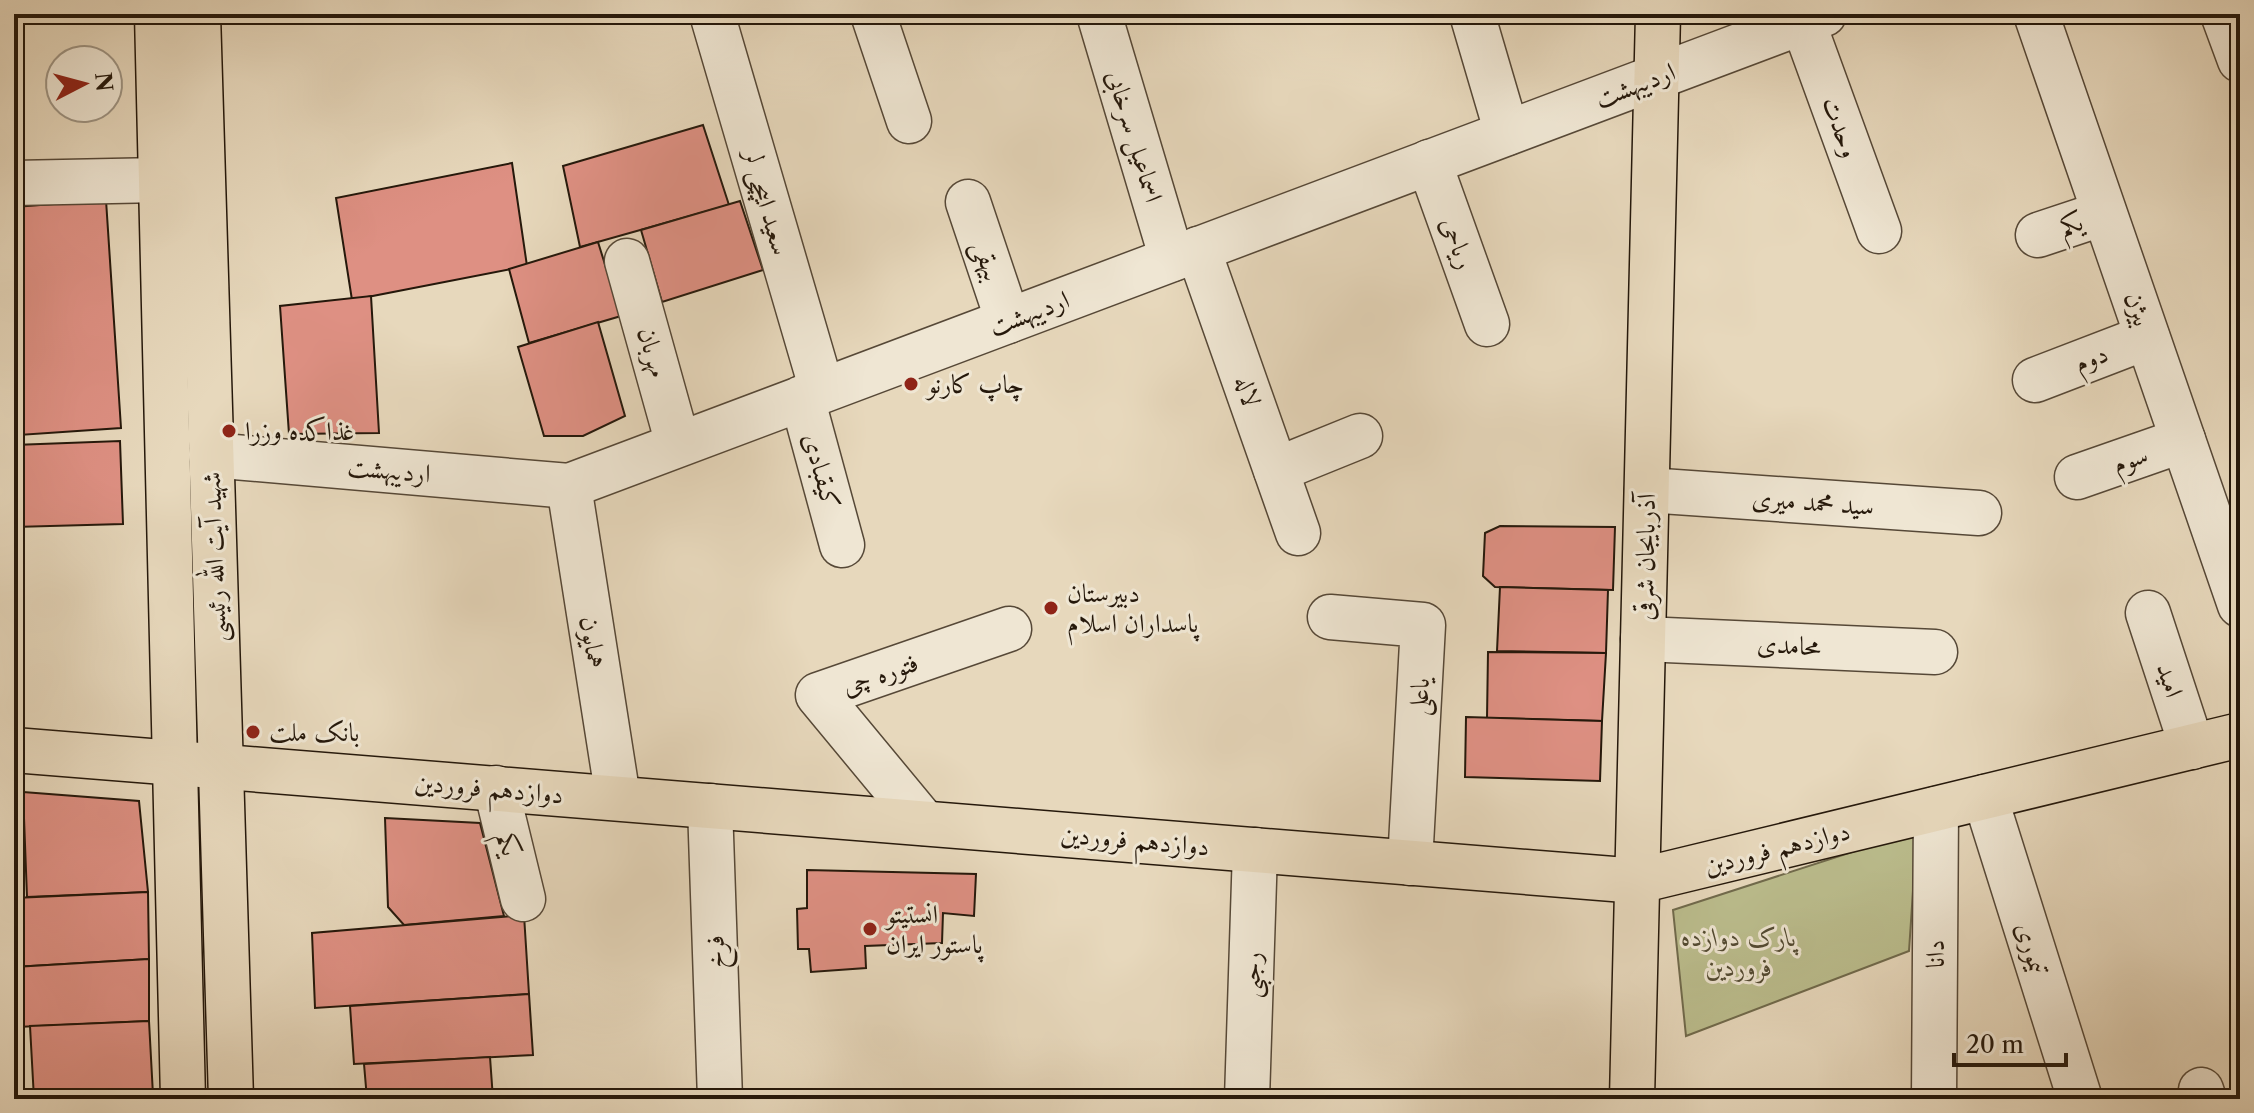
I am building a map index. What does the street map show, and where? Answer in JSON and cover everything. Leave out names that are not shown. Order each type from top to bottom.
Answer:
[{"type":"main road","name":"شهید آیت الله رئیسی","points":[[157,14],[183,1099]]},
{"type":"main road","name":"شهید آیت الله رئیسی","points":[[198,14],[231,1099]]},
{"type":"main road","name":"آذربایجان شرقی","points":[[1632,1099],[1658,14]]},
{"type":"main road","points":[[167,452],[211,455]]},
{"type":"main road","name":"دوازدهم فروردین","points":[[14,750],[1638,881],[2240,735]]},
{"type":"street","name":"سعید ایپچی لر","points":[[712,14],[812,394]]},
{"type":"street","points":[[873,14],[909,121]]},
{"type":"street","name":"اسماعیل سرخابی","points":[[1099,14],[1185,254]]},
{"type":"street","points":[[1472,14],[1507,133]]},
{"type":"street","name":"بیژن","points":[[2036,14],[2240,605]]},
{"type":"street","points":[[2223,14],[2240,60]]},
{"type":"street","name":"اردیبهشت","points":[[211,455],[569,486],[1814,18]]},
{"type":"street","name":"وحدت","points":[[1814,18],[1879,231]]},
{"type":"street","name":"ریاحی","points":[[1429,162],[1487,324]]},
{"type":"street","points":[[14,183],[161,180]]},
{"type":"street","name":"بیهقی","points":[[968,202],[1008,321]]},
{"type":"street","name":"یکم","points":[[2038,235],[2104,213]]},
{"type":"street","name":"لاله","points":[[1185,254],[1276,470],[1298,533]]},
{"type":"street","name":"مهربان","points":[[627,261],[678,444]]},
{"type":"street","name":"دوم","points":[[2035,380],[2147,337]]},
{"type":"street","name":"کیقبادی","points":[[812,394],[842,545]]},
{"type":"street","points":[[1276,470],[1360,436]]},
{"type":"street","name":"سوم","points":[[2077,477],[2183,440]]},
{"type":"street","name":"همایون","points":[[569,486],[618,798]]},
{"type":"street","name":"سید محمد میری","points":[[1647,490],[1979,513]]},
{"type":"street","name":"امید","points":[[2148,613],[2192,747]]},
{"type":"street","name":"یاعلی","points":[[1330,617],[1423,625],[1410,863]]},
{"type":"street","name":"فتوره چی","points":[[924,823],[818,695],[1009,629]]},
{"type":"street","name":"محامدی","points":[[1643,639],[1935,652]]},
{"type":"street","name":"یکم","points":[[496,788],[523,899]]},
{"type":"street","name":"تیموری","points":[[1985,797],[2080,1099]]},
{"type":"street","name":"فرخ","points":[[710,806],[720,1099]]},
{"type":"street","name":"دانا","points":[[1934,1099],[1936,809]]},
{"type":"street","name":"رجبی","points":[[1247,1099],[1255,850]]},
{"type":"green space","name":"پارک دوازده فروردین","points":[[1917,831],[1909,951],[1686,1036],[1673,910]]},
{"type":"building","points":[[703,125],[729,205],[580,247],[563,166]]},
{"type":"building","points":[[512,163],[527,266],[352,300],[336,198]]},
{"type":"building","points":[[106,200],[121,428],[19,435],[14,358],[14,207]]},
{"type":"building","points":[[740,201],[763,270],[662,302],[641,230]]},
{"type":"building","points":[[598,242],[621,316],[529,343],[509,269]]},
{"type":"building","points":[[371,296],[379,433],[289,434],[280,306]]},
{"type":"building","points":[[598,322],[625,416],[583,436],[544,436],[518,347]]},
{"type":"building","points":[[120,441],[123,524],[14,527],[14,445]]},
{"type":"building","points":[[1500,526],[1615,527],[1613,590],[1495,587],[1483,576],[1485,533]]},
{"type":"building","points":[[1500,587],[1608,590],[1606,653],[1497,651]]},
{"type":"building","points":[[1488,652],[1606,653],[1602,721],[1487,718]]},
{"type":"building","points":[[1466,717],[1602,721],[1600,781],[1465,777]]},
{"type":"building","points":[[23,792],[139,801],[148,892],[27,897]]},
{"type":"building","points":[[385,818],[480,823],[504,916],[404,925],[388,907]]},
{"type":"building","name":"انستیتو پاستور ایران","points":[[807,870],[976,874],[974,916],[943,913],[942,943],[865,946],[866,968],[811,972],[809,949],[798,949],[797,909],[807,908]]},
{"type":"building","points":[[148,892],[149,959],[14,967],[14,898]]},
{"type":"building","points":[[524,915],[529,994],[315,1008],[312,933]]},
{"type":"building","points":[[149,959],[149,1021],[17,1027],[14,967]]},
{"type":"building","points":[[529,994],[533,1055],[354,1064],[350,1006]]},
{"type":"building","points":[[149,1021],[153,1095],[34,1099],[30,1026]]},
{"type":"building","points":[[490,1057],[493,1099],[367,1099],[364,1064]]},
{"type":"building","points":[[153,1095],[153,1099],[42,1099]]},
{"type":"place","name":"چاپ کارنو","points":[[911,384]]},
{"type":"place","name":"غذاکده وزرا","points":[[229,431]]},
{"type":"place","name":"دبیرستان پاسداران اسلام","points":[[1051,608]]},
{"type":"place","name":"بانک ملت","points":[[253,732]]},
{"type":"place","name":"انستیتو پاستور ایران","points":[[870,929]]}]
